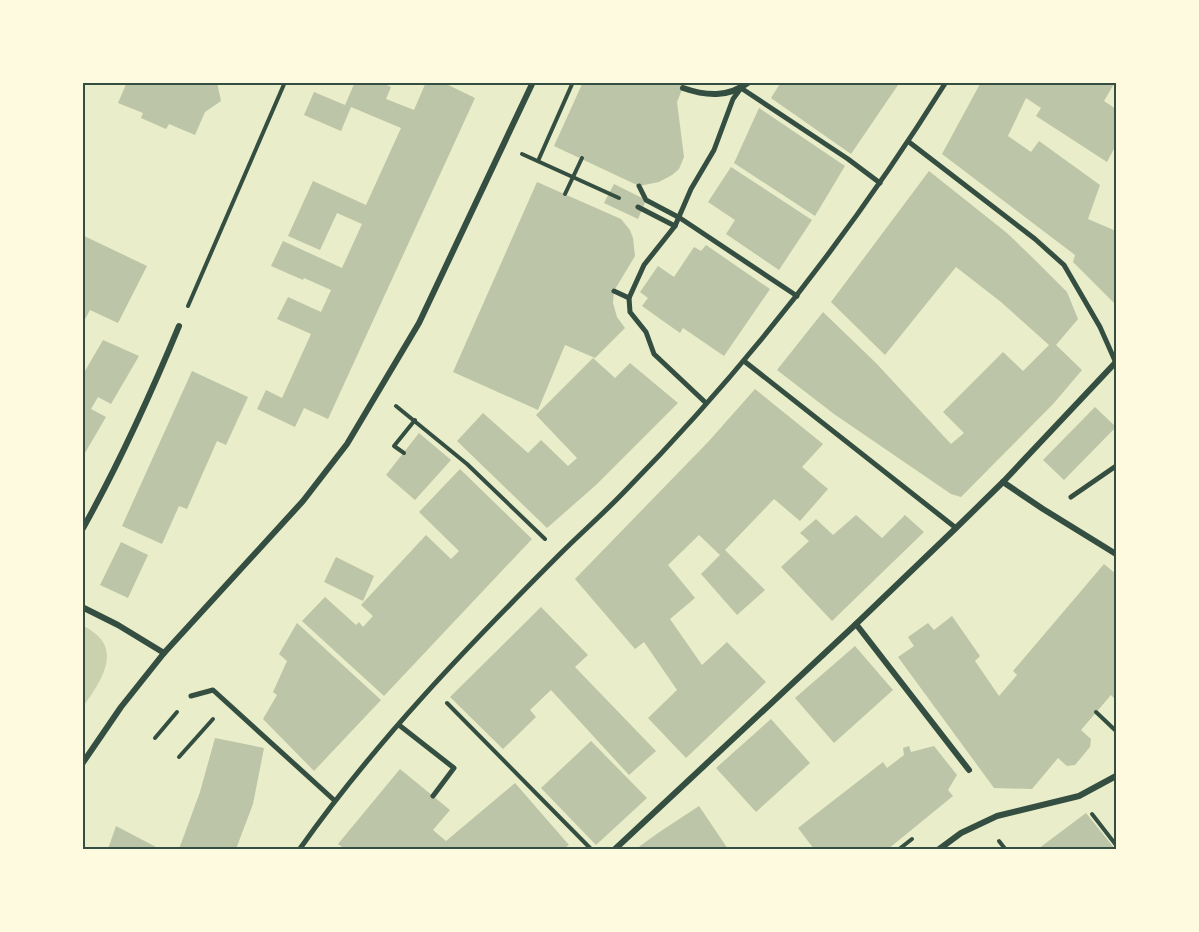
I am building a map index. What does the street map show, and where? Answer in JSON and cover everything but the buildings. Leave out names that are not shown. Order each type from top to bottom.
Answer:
[{"type":"street","points":[[82,764],[121,707],[164,653],[303,501],[347,444],[419,323],[533,82]]},
{"type":"street","points":[[706,403],[654,354],[646,332],[630,312],[628,298],[644,265],[680,218],[691,189],[714,150],[733,99],[749,82]]},
{"type":"street","points":[[299,849],[334,800],[432,687],[560,554],[626,491],[744,361],[796,296],[880,183],[909,142],[946,82]]},
{"type":"street","points":[[683,88],[701,94],[719,95],[741,88]]},
{"type":"street","points":[[741,88],[880,183]]},
{"type":"street","points":[[614,849],[956,528],[1003,482],[1116,362],[1100,327],[1064,265],[1035,239],[909,142]]},
{"type":"street","points":[[639,186],[646,200],[680,218],[796,296]]},
{"type":"street","points":[[638,207],[675,226]]},
{"type":"street","points":[[614,291],[628,298]]},
{"type":"street","points":[[82,530],[106,488],[146,405],[179,326]]},
{"type":"street","points":[[744,361],[956,528]]},
{"type":"street","points":[[1071,497],[1116,466]]},
{"type":"street","points":[[1003,482],[1116,554]]},
{"type":"street","points":[[82,607],[118,625],[164,653]]},
{"type":"street","points":[[856,624],[969,770]]},
{"type":"street","points":[[191,696],[213,690],[334,800]]},
{"type":"street","points":[[399,725],[454,768],[433,796]]},
{"type":"street","points":[[938,849],[961,833],[997,816],[1078,796],[1116,776]]},
{"type":"path","points":[[179,326],[285,82]]},
{"type":"path","points":[[538,161],[573,82]]},
{"type":"path","points":[[502,146],[613,195]]},
{"type":"path","points":[[565,194],[582,158]]},
{"type":"path","points":[[404,453],[394,446],[415,420],[467,464],[560,554]]},
{"type":"path","points":[[432,687],[592,849]]},
{"type":"path","points":[[179,757],[227,702]]},
{"type":"path","points":[[155,738],[180,709]]},
{"type":"path","points":[[1096,712],[1116,731]]},
{"type":"path","points":[[1078,796],[1116,844]]},
{"type":"path","points":[[895,844],[898,849],[912,839]]},
{"type":"green space","points":[[83,626],[98,636],[107,653],[104,672],[83,707]]}]
